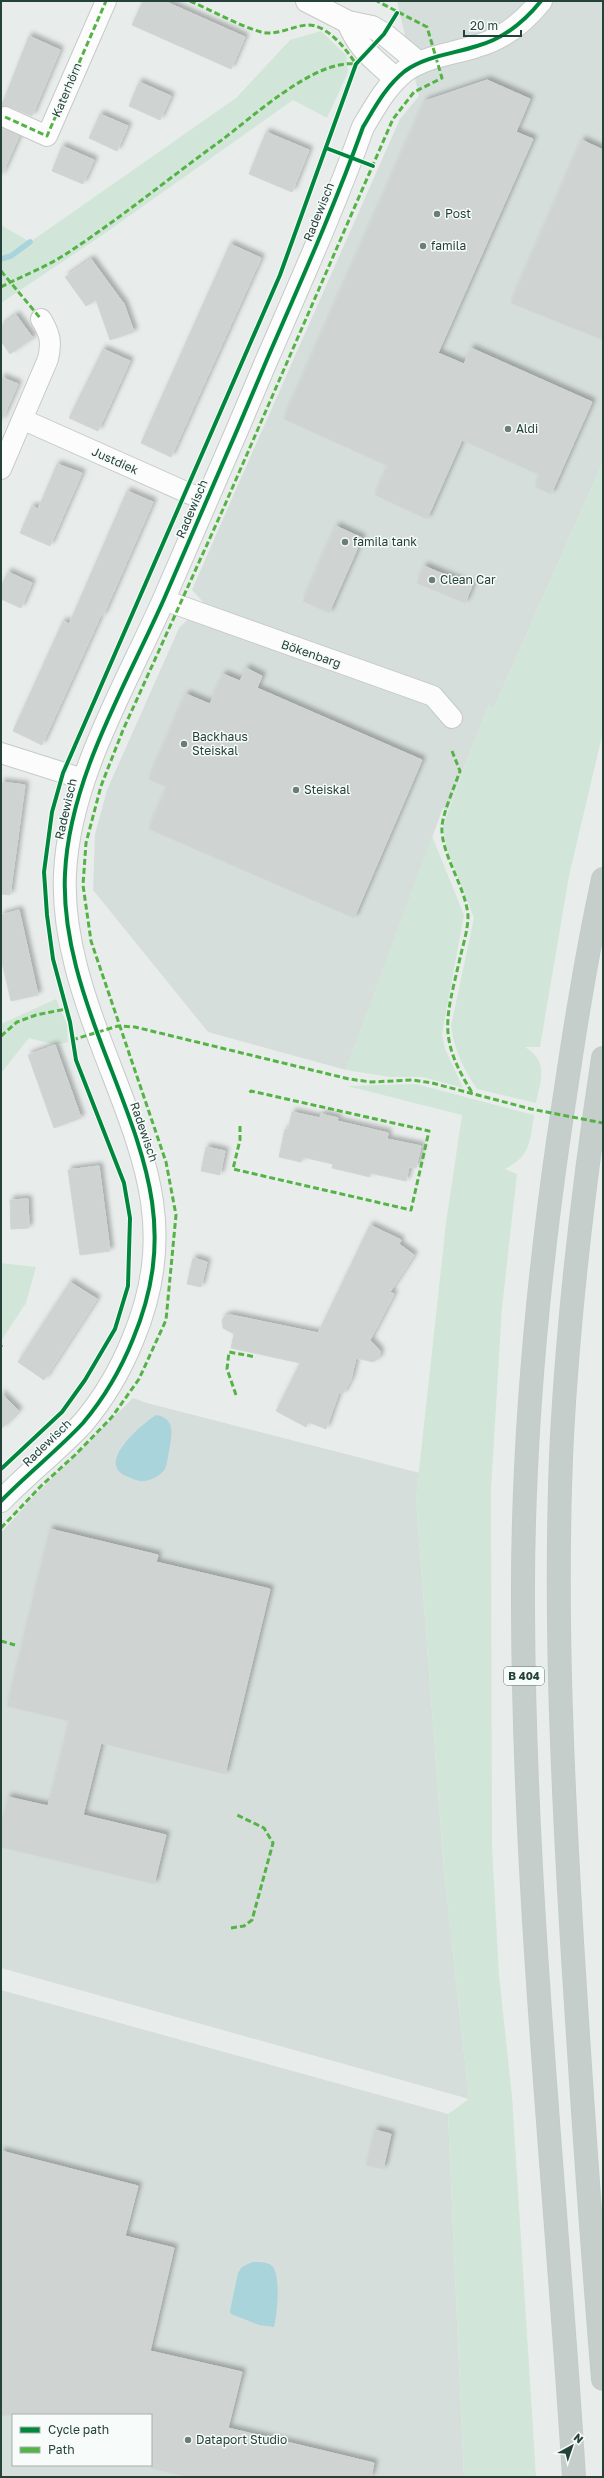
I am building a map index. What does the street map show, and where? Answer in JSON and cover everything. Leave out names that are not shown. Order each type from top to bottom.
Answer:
[{"type":"highway","name":"B 404","points":[[574,2477],[538,1966],[525,1726],[523,1605],[526,1460],[532,1368],[546,1231],[573,1036],[588,947],[603,879]]},
{"type":"highway","name":"B 404","points":[[603,1058],[592,1130],[566,1381],[562,1436],[558,1638],[570,1902],[586,2161],[603,2379]]},
{"type":"street","name":"Katerhörn","points":[[5,117],[47,136],[106,1]]},
{"type":"street","points":[[307,1],[348,22],[364,24],[384,34],[419,64]]},
{"type":"street","name":"Radewisch","points":[[1,1501],[83,1422],[119,1371],[136,1332],[151,1284],[154,1265],[156,1221],[146,1165],[97,1032],[72,951],[66,918],[65,868],[74,813],[83,779],[164,600],[319,239],[363,127],[383,94],[396,78],[419,64],[491,42],[516,26],[541,1]]},
{"type":"street","points":[[348,22],[356,40],[366,53],[396,78]]},
{"type":"street","points":[[1,469],[24,420],[52,344],[48,331],[41,319]]},
{"type":"street","name":"Justdiek","points":[[24,420],[206,501]]},
{"type":"street","name":"Bökenbarg","points":[[164,600],[433,696],[452,718]]},
{"type":"street","points":[[1,753],[83,779]]},
{"type":"shaded area","points":[[397,1],[603,1],[603,462],[494,708],[488,706],[448,810],[443,808],[346,1070],[208,1032],[93,890],[95,834],[107,790],[179,628],[204,603],[192,590],[236,489],[400,119],[419,96]]},
{"type":"shaded area","points":[[133,1398],[147,1403],[420,1473],[416,1498],[444,1870],[469,2099],[1,1968],[1,1533],[33,1497]]},
{"type":"shaded area","points":[[1,1990],[448,2114],[464,2477],[1,2477]]},
{"type":"green space","points":[[321,31],[346,55],[348,72],[327,118],[293,100],[101,236],[1,303],[1,225],[30,242],[236,98],[290,40]]},
{"type":"green space","points":[[603,462],[603,732],[569,876],[540,1047],[525,1047],[538,1059],[540,1065],[541,1079],[536,1103],[477,1089],[464,1067],[454,1043],[451,1026],[474,918],[446,847],[443,825],[488,705],[494,708]]},
{"type":"green space","points":[[432,836],[464,915],[442,1034],[445,1049],[463,1088],[423,1077],[390,1077],[346,1070]]},
{"type":"green space","points":[[56,999],[67,1025],[68,1042],[53,1044],[29,1038],[1,1073],[1,1024]]},
{"type":"green space","points":[[416,1084],[534,1115],[530,1140],[525,1153],[514,1164],[505,1169],[517,1174],[502,1308],[491,1489],[492,1846],[499,1975],[512,2096],[536,2477],[464,2477],[448,2114],[469,2099],[444,1870],[416,1498],[446,1223],[462,1115],[347,1086]]},
{"type":"green space","points":[[1,1263],[36,1267],[26,1303],[1,1341]]},
{"type":"water","points":[[156,1415],[167,1420],[171,1428],[171,1439],[165,1469],[161,1474],[150,1480],[136,1480],[124,1475],[117,1469],[116,1461],[119,1452],[125,1443],[141,1426]]},
{"type":"water","points":[[252,2262],[263,2262],[271,2265],[275,2272],[278,2297],[274,2327],[259,2325],[231,2314],[230,2311],[238,2273],[242,2267]]},
{"type":"building","points":[[143,1],[164,1],[245,37],[231,69],[132,25]]},
{"type":"building","points":[[29,36],[60,50],[32,116],[10,107],[1,107]]},
{"type":"building","name":"famila","points":[[487,80],[530,99],[516,132],[533,139],[438,353],[464,364],[471,348],[592,402],[551,494],[535,487],[540,475],[462,440],[427,519],[375,495],[388,466],[284,419],[425,101]]},
{"type":"building","points":[[139,82],[171,96],[160,120],[129,106]]},
{"type":"building","points":[[100,114],[128,126],[117,151],[89,138]]},
{"type":"building","points":[[1,128],[19,136],[1,177]]},
{"type":"building","points":[[266,132],[309,150],[292,192],[249,174]]},
{"type":"building","points":[[582,140],[603,150],[603,340],[511,303]]},
{"type":"building","points":[[62,146],[94,160],[83,184],[52,171]]},
{"type":"building","points":[[230,244],[261,258],[171,457],[141,443]]},
{"type":"building","points":[[91,259],[124,304],[134,332],[110,340],[96,300],[86,306],[65,277]]},
{"type":"building","points":[[16,315],[33,338],[10,354],[1,341],[1,326]]},
{"type":"building","points":[[103,349],[130,361],[98,431],[69,418]]},
{"type":"building","points":[[1,377],[18,384],[1,422]]},
{"type":"building","points":[[57,464],[82,473],[50,546],[20,533],[32,506],[38,509]]},
{"type":"building","points":[[127,491],[153,502],[103,616],[101,615],[42,745],[13,731],[63,621],[69,624]]},
{"type":"building","points":[[336,526],[362,538],[329,613],[303,601]]},
{"type":"building","name":"Clean Car","points":[[424,566],[472,586],[465,603],[417,583]]},
{"type":"building","points":[[8,572],[32,583],[21,608],[1,599],[1,586]]},
{"type":"building","name":"Steiskal","points":[[246,668],[262,676],[257,688],[422,760],[354,918],[149,829],[167,787],[149,779],[186,694],[210,704],[223,674],[240,681]]},
{"type":"building","points":[[1,782],[25,785],[10,895],[1,894]]},
{"type":"building","points":[[19,910],[38,995],[11,1001],[1,958],[1,915]]},
{"type":"building","points":[[55,1045],[81,1118],[54,1128],[28,1055]]},
{"type":"building","points":[[292,1112],[320,1118],[321,1114],[338,1118],[337,1121],[388,1133],[387,1139],[421,1146],[416,1168],[409,1167],[406,1181],[370,1173],[370,1177],[332,1168],[333,1164],[302,1157],[301,1162],[279,1157],[285,1129],[288,1130]]},
{"type":"building","points":[[206,1147],[225,1151],[220,1175],[201,1171]]},
{"type":"building","points":[[99,1166],[110,1251],[80,1255],[68,1170]]},
{"type":"building","points":[[28,1199],[29,1228],[11,1229],[10,1200]]},
{"type":"building","points":[[370,1225],[401,1240],[399,1244],[414,1255],[390,1292],[394,1294],[370,1340],[380,1351],[379,1358],[373,1362],[356,1358],[351,1379],[343,1394],[339,1392],[326,1429],[308,1422],[306,1427],[276,1411],[300,1363],[231,1348],[234,1334],[223,1328],[222,1320],[225,1316],[231,1315],[318,1333]]},
{"type":"building","points":[[193,1258],[207,1262],[201,1287],[187,1284]]},
{"type":"building","points":[[70,1282],[97,1299],[44,1380],[18,1362]]},
{"type":"building","points":[[1,1393],[19,1411],[1,1429]]},
{"type":"building","points":[[50,1529],[158,1555],[156,1562],[270,1589],[225,1774],[101,1743],[83,1815],[166,1835],[154,1884],[1,1847],[1,1824],[8,1797],[48,1806],[69,1721],[7,1706]]},
{"type":"building","points":[[375,2130],[391,2134],[383,2169],[366,2165]]},
{"type":"building","points":[[1,2151],[138,2186],[125,2236],[174,2248],[150,2351],[242,2372],[228,2428],[374,2463],[371,2477],[187,2477],[151,2468],[152,2414],[1,2415]]},
{"type":"waterway","points":[[1,259],[11,256],[30,242]]},
{"type":"marked path","points":[[5,117],[47,136],[106,1]]},
{"type":"marked path","points":[[190,1],[234,22],[261,32],[273,33],[307,25],[322,29],[335,38],[356,64]]},
{"type":"marked path","points":[[1,1528],[41,1486],[75,1455],[112,1417],[139,1379],[166,1320],[176,1215],[166,1162],[91,941],[83,885],[86,843],[101,786],[123,730],[224,507],[393,119],[414,92],[442,78],[427,27],[377,1]]},
{"type":"marked path","points":[[1,287],[50,263],[85,241],[219,142],[266,105],[303,80],[339,65],[356,64]]},
{"type":"marked path","points":[[1,271],[41,319]]},
{"type":"marked path","points":[[452,751],[460,771],[445,814],[442,826],[442,836],[449,859],[463,894],[468,921],[448,1013],[448,1028],[449,1042],[454,1057],[473,1094]]},
{"type":"marked path","points":[[1,1036],[17,1022],[36,1015],[66,1009]]},
{"type":"marked path","points":[[72,1040],[118,1026],[135,1027],[349,1079],[371,1082],[413,1080],[432,1083],[531,1109],[603,1123]]},
{"type":"marked path","points":[[240,1126],[240,1140],[233,1169],[411,1210],[429,1131],[251,1091],[248,1095]]},
{"type":"marked path","points":[[236,1395],[227,1369],[229,1352],[256,1357]]},
{"type":"marked path","points":[[1,1641],[15,1645]]},
{"type":"marked path","points":[[231,1928],[244,1926],[252,1920],[273,1843],[264,1828],[235,1814]]},
{"type":"cycle path","points":[[1,1501],[83,1423],[105,1393],[123,1361],[133,1339],[146,1300],[153,1264],[155,1229],[151,1195],[144,1162],[90,1012],[76,967],[67,921],[65,874],[69,838],[77,803],[88,768],[117,699],[164,599],[305,271],[341,185],[363,127],[392,83],[405,71],[422,62],[496,39],[520,23],[541,1]]},
{"type":"cycle path","points":[[1,1469],[62,1412],[85,1380],[115,1329],[128,1286],[130,1218],[124,1183],[76,1060],[70,1022],[53,959],[47,915],[44,872],[52,812],[63,773],[280,275],[356,64],[384,34],[397,13]]},
{"type":"cycle path","points":[[326,148],[373,166]]},
{"type":"place","name":"Post","points":[[437,214]]},
{"type":"place","name":"famila","points":[[423,246]]},
{"type":"place","name":"Aldi","points":[[508,429]]},
{"type":"place","name":"famila tank","points":[[345,542]]},
{"type":"place","name":"Clean Car","points":[[432,580]]},
{"type":"place","name":"Backhaus Steiskal","points":[[184,744]]},
{"type":"place","name":"Steiskal","points":[[296,790]]},
{"type":"place","name":"Dataport Studio","points":[[188,2440]]}]
